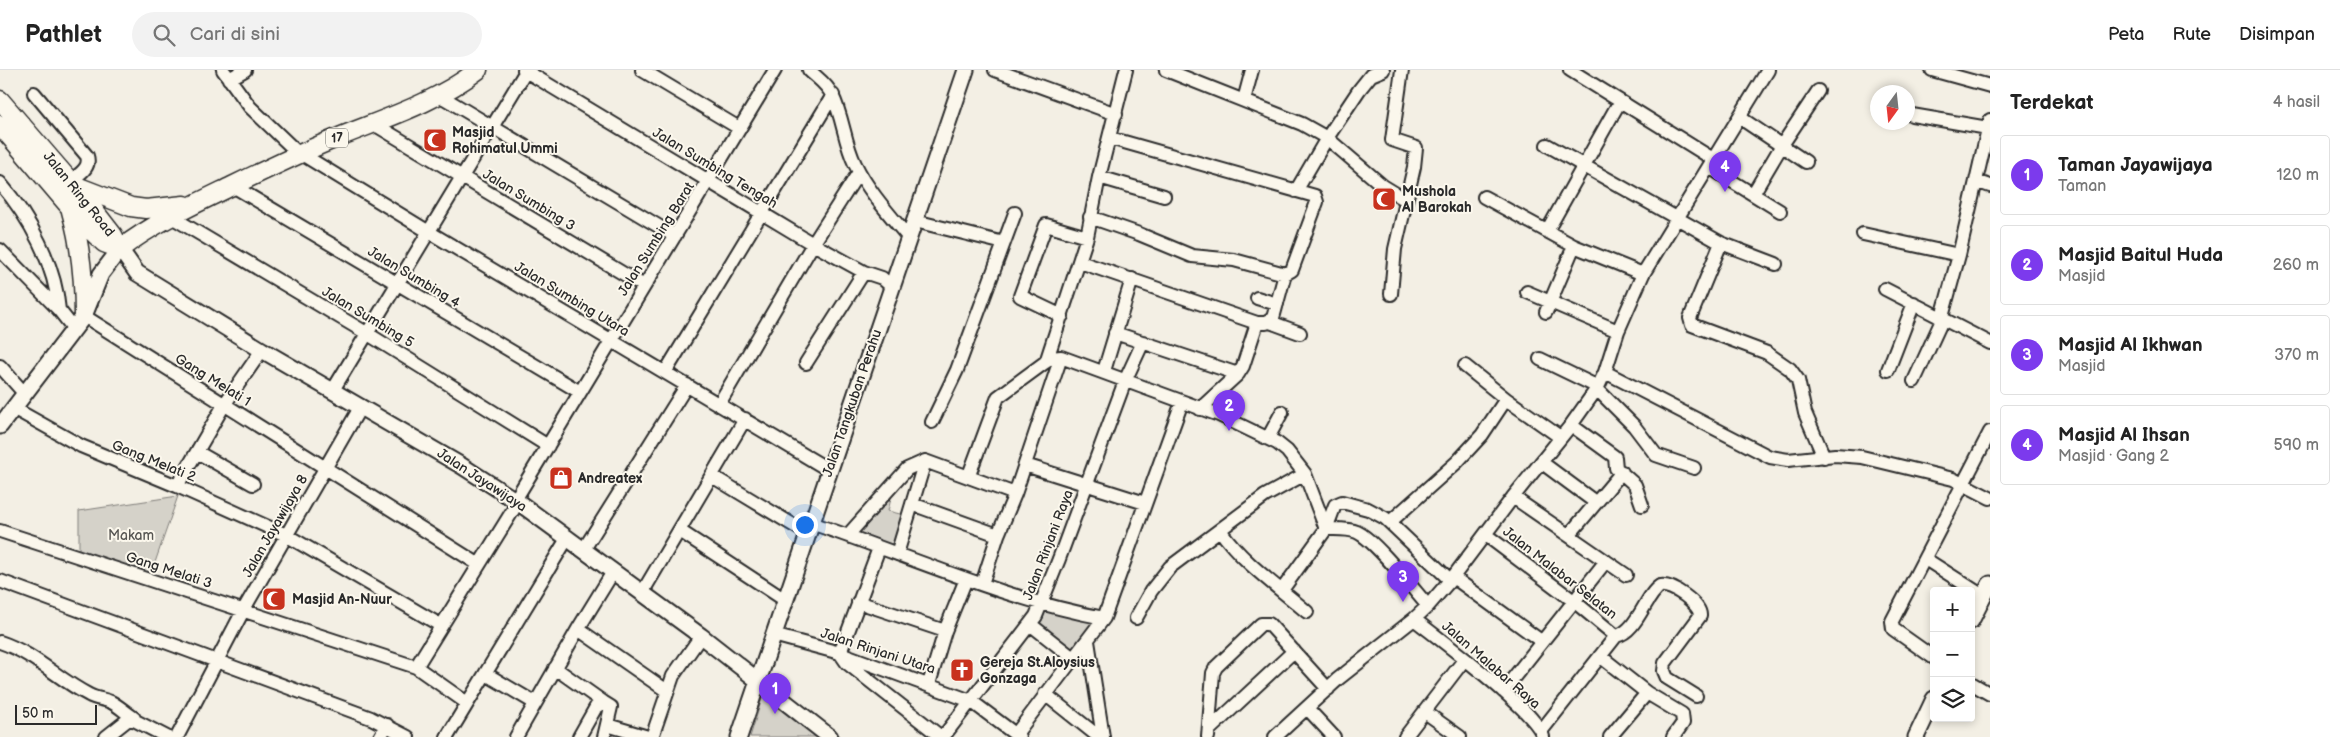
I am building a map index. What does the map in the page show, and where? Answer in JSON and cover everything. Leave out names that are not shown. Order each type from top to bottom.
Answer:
[{"type":"highway","name":"17","points":[[120,249],[170,216],[194,204],[299,153],[374,124],[439,95],[478,70]]},
{"type":"highway","name":"Jalan Ring Road","points":[[0,100],[113,235],[120,249]]},
{"type":"highway","name":"Jalan Ring Road","points":[[0,125],[104,243],[120,249]]},
{"type":"highway","name":"17","points":[[71,183],[131,207],[146,209],[194,204]]},
{"type":"highway","points":[[70,206],[81,248],[84,280],[79,323]]},
{"type":"main road","name":"Jalan Tangkuban Perahu","points":[[739,737],[966,70]]},
{"type":"main road","points":[[0,426],[79,323],[101,274],[120,249]]},
{"type":"main road","name":"Jalan Jayawijaya","points":[[120,249],[136,273],[517,501],[701,636],[830,737]]},
{"type":"main road","points":[[1975,615],[1987,593]]},
{"type":"main road","points":[[1916,737],[1930,707]]},
{"type":"street","points":[[226,75],[245,70]]},
{"type":"street","points":[[642,70],[739,128]]},
{"type":"street","name":"Jalan Sumbing Barat","points":[[416,667],[775,70]]},
{"type":"street","points":[[809,70],[821,80],[833,95],[848,150],[859,172],[879,202],[909,238]]},
{"type":"street","points":[[995,70],[1116,114]]},
{"type":"street","points":[[1046,362],[1087,237],[1099,177],[1126,70]]},
{"type":"street","points":[[1166,70],[1302,124],[1327,138],[1383,186],[1406,200]]},
{"type":"street","points":[[1244,100],[1252,70]]},
{"type":"street","points":[[1296,191],[1327,138],[1365,83],[1372,75],[1383,70]]},
{"type":"street","points":[[1391,294],[1395,250],[1416,148],[1392,140],[1402,70]]},
{"type":"street","points":[[1570,70],[1620,101],[1780,211]]},
{"type":"street","points":[[1275,737],[1328,689],[1428,606],[1452,579],[1513,496],[1571,425],[1598,388],[1618,331],[1643,274],[1768,70]]},
{"type":"street","points":[[1932,70],[1990,86]]},
{"type":"street","points":[[333,390],[398,285],[525,71]]},
{"type":"street","name":"Jalan Sumbing Tengah","points":[[525,71],[812,244],[864,272],[882,278],[892,286]]},
{"type":"street","name":"Jalan Sumbing Utara","points":[[226,75],[250,107],[299,153],[829,470]]},
{"type":"street","points":[[1753,194],[1782,145],[1818,91]]},
{"type":"street","points":[[34,94],[87,156],[88,164],[86,168],[71,183]]},
{"type":"street","points":[[439,95],[675,236]]},
{"type":"street","points":[[666,372],[833,95]]},
{"type":"street","points":[[1547,231],[1620,101]]},
{"type":"street","points":[[1914,381],[1942,317],[1959,255],[1989,124],[1915,115]]},
{"type":"street","points":[[1739,118],[1806,162]]},
{"type":"street","name":"Jalan Sumbing 3","points":[[374,124],[644,286]]},
{"type":"street","points":[[1090,217],[1139,234],[1192,256],[1234,260],[1285,274],[1292,270],[1316,199],[1296,191],[1110,138]]},
{"type":"street","points":[[1547,145],[1583,167],[1721,243],[1776,264]]},
{"type":"street","points":[[719,404],[812,244],[859,172]]},
{"type":"street","points":[[1099,177],[1164,196]]},
{"type":"street","points":[[1976,181],[1990,186]]},
{"type":"street","points":[[0,184],[30,228],[50,266],[57,289],[59,310]]},
{"type":"street","name":"Jalan Sumbing 4","points":[[233,186],[580,392]]},
{"type":"street","points":[[1484,197],[1574,246],[1643,274]]},
{"type":"street","points":[[932,422],[957,370],[1015,213]]},
{"type":"street","name":"Jalan Sumbing 5","points":[[170,216],[368,334],[548,446]]},
{"type":"street","points":[[915,221],[1004,243]]},
{"type":"street","points":[[1062,316],[1020,296],[1046,225],[1087,237]]},
{"type":"street","points":[[1863,234],[1959,255]]},
{"type":"street","points":[[1721,243],[1690,318],[1692,325],[1767,352],[1790,369],[1798,380],[1805,413],[1824,458]]},
{"type":"street","points":[[1548,307],[1574,246]]},
{"type":"street","name":"Gang Melati 1","points":[[0,250],[59,310],[224,405],[478,564]]},
{"type":"street","points":[[1080,262],[1300,333]]},
{"type":"street","points":[[806,363],[864,272]]},
{"type":"street","points":[[1200,409],[1238,374],[1264,322],[1277,304],[1285,274]]},
{"type":"street","points":[[1104,371],[1132,280]]},
{"type":"street","points":[[1886,289],[1990,342]]},
{"type":"street","points":[[1527,292],[1548,307],[1618,331]]},
{"type":"street","points":[[1257,298],[1277,304]]},
{"type":"street","points":[[1888,370],[1914,303]]},
{"type":"street","points":[[1115,333],[1238,374]]},
{"type":"street","name":"Jalan Rinjani Raya","points":[[942,737],[1030,624],[1042,602],[1126,381],[1143,342]]},
{"type":"street","points":[[177,486],[224,405],[262,350]]},
{"type":"street","points":[[970,475],[998,397],[1056,356],[1104,371],[1126,381],[1220,415],[1268,438],[1287,452],[1305,474],[1326,529]]},
{"type":"street","points":[[982,584],[998,535],[1015,494],[1061,357]]},
{"type":"street","points":[[1540,359],[1598,388],[1634,426],[1656,454],[1694,468]]},
{"type":"street","points":[[0,366],[24,393]]},
{"type":"street","points":[[1465,366],[1506,399],[1560,437]]},
{"type":"street","points":[[1605,372],[1770,457],[1788,460],[1848,455],[1862,457],[1963,483],[1990,498]]},
{"type":"street","points":[[584,549],[687,385]]},
{"type":"street","points":[[1390,522],[1458,462],[1482,435],[1506,399]]},
{"type":"street","points":[[1018,736],[1045,694],[1104,618],[1182,402]]},
{"type":"street","name":"Jalan Jayawijaya 8","points":[[177,737],[244,609],[361,406]]},
{"type":"street","name":"Gang Melati 2","points":[[13,408],[81,446],[177,486],[286,535],[440,625]]},
{"type":"street","points":[[1268,438],[1282,412]]},
{"type":"street","points":[[642,592],[745,419]]},
{"type":"street","points":[[1571,425],[1615,457],[1616,468],[1635,485],[1642,505]]},
{"type":"street","points":[[1930,655],[1893,629],[1894,616],[1990,432]]},
{"type":"street","points":[[197,452],[253,484]]},
{"type":"street","points":[[848,535],[907,469],[925,461],[970,475],[1015,494]]},
{"type":"street","points":[[896,554],[925,461]]},
{"type":"street","points":[[1541,462],[1594,502]]},
{"type":"street","points":[[1025,465],[1145,503]]},
{"type":"street","points":[[1569,535],[1594,502],[1622,472]]},
{"type":"street","points":[[1136,618],[1151,591],[1170,567],[1265,496],[1305,474]]},
{"type":"street","points":[[712,476],[809,529],[848,535],[966,579],[1071,611],[1104,618]]},
{"type":"street","points":[[1513,496],[1626,575]]},
{"type":"street","points":[[1282,590],[1326,529],[1335,505],[1342,502],[1368,509],[1390,522],[1452,579],[1541,641]]},
{"type":"street","points":[[912,504],[998,535]]},
{"type":"street","points":[[1326,529],[1358,532],[1370,541],[1428,606]]},
{"type":"street","points":[[1220,530],[1232,546],[1307,612]]},
{"type":"street","name":"Gang Melati 3","points":[[0,531],[244,609],[416,667],[467,703]]},
{"type":"street","points":[[680,531],[785,600]]},
{"type":"street","name":"Jalan Malabar Selatan","points":[[1486,535],[1575,602],[1616,636],[1543,734]]},
{"type":"street","points":[[447,737],[568,537]]},
{"type":"street","points":[[879,548],[840,653],[847,663],[942,737]]},
{"type":"street","points":[[1503,691],[1606,561]]},
{"type":"street","points":[[1930,562],[1987,593]]},
{"type":"street","points":[[516,737],[578,628],[614,572]]},
{"type":"street","points":[[929,684],[945,631],[966,579]]},
{"type":"street","points":[[0,580],[387,725],[408,737]]},
{"type":"street","points":[[1616,636],[1622,635],[1640,615],[1652,594],[1660,586],[1669,586],[1697,605],[1700,616],[1665,663],[1664,671],[1668,678],[1696,696]]},
{"type":"street","points":[[858,602],[945,631]]},
{"type":"street","name":"Jalan Malabar Raya","points":[[1414,619],[1503,691],[1543,734]]},
{"type":"street","points":[[1030,624],[1073,658]]},
{"type":"street","points":[[1208,734],[1211,681],[1214,670],[1261,624],[1269,624],[1328,689]]},
{"type":"street","points":[[578,628],[667,691]]},
{"type":"street","name":"Jalan Rinjani Utara","points":[[773,635],[840,653],[971,700],[1018,736]]},
{"type":"street","points":[[652,737],[667,691],[680,664],[701,636]]},
{"type":"street","points":[[1088,641],[1103,737]]},
{"type":"street","points":[[0,642],[38,660],[59,677],[90,696],[111,702],[167,737]]},
{"type":"street","points":[[1208,734],[1294,651]]},
{"type":"street","points":[[1600,656],[1647,693],[1684,716],[1682,726],[1673,737]]},
{"type":"street","points":[[1405,737],[1464,660]]},
{"type":"street","points":[[555,668],[611,707],[605,731],[648,737]]},
{"type":"street","points":[[486,674],[535,704]]},
{"type":"street","points":[[1975,685],[1990,694]]},
{"type":"street","points":[[1610,737],[1647,693]]},
{"type":"street","points":[[1045,694],[1099,737]]},
{"type":"street","points":[[579,737],[596,707],[603,702]]},
{"type":"street","points":[[1307,708],[1334,737]]},
{"type":"street","points":[[1424,712],[1460,737]]},
{"type":"street","points":[[106,737],[130,718],[134,718]]},
{"type":"street","points":[[380,737],[387,725]]},
{"type":"green space","points":[[893,490],[888,511],[904,515],[894,549],[853,534]]},
{"type":"green space","name":"Makam","points":[[178,496],[151,574],[79,552],[79,511]]},
{"type":"green space","points":[[1044,605],[1100,620],[1073,654],[1034,623]]},
{"type":"green space","points":[[764,692],[823,737],[750,737]]},
{"type":"place","name":"Masjid Rohimatul Ummi","points":[[435,140]]},
{"type":"place","name":"Masjid Al Ihsan","points":[[1725,192]]},
{"type":"place","name":"Mushola Al Barokah","points":[[1384,199]]},
{"type":"place","name":"Masjid Baitul Huda","points":[[1229,431]]},
{"type":"place","name":"Andreatex","points":[[561,478]]},
{"type":"place","name":"Masjid An-Nuur","points":[[274,599]]},
{"type":"place","name":"Masjid Al Ikhwan","points":[[1403,602]]},
{"type":"place","name":"Gereja St.Aloysius Gonzaga","points":[[962,670]]},
{"type":"place","name":"Taman Jayawijaya","points":[[775,714]]}]
